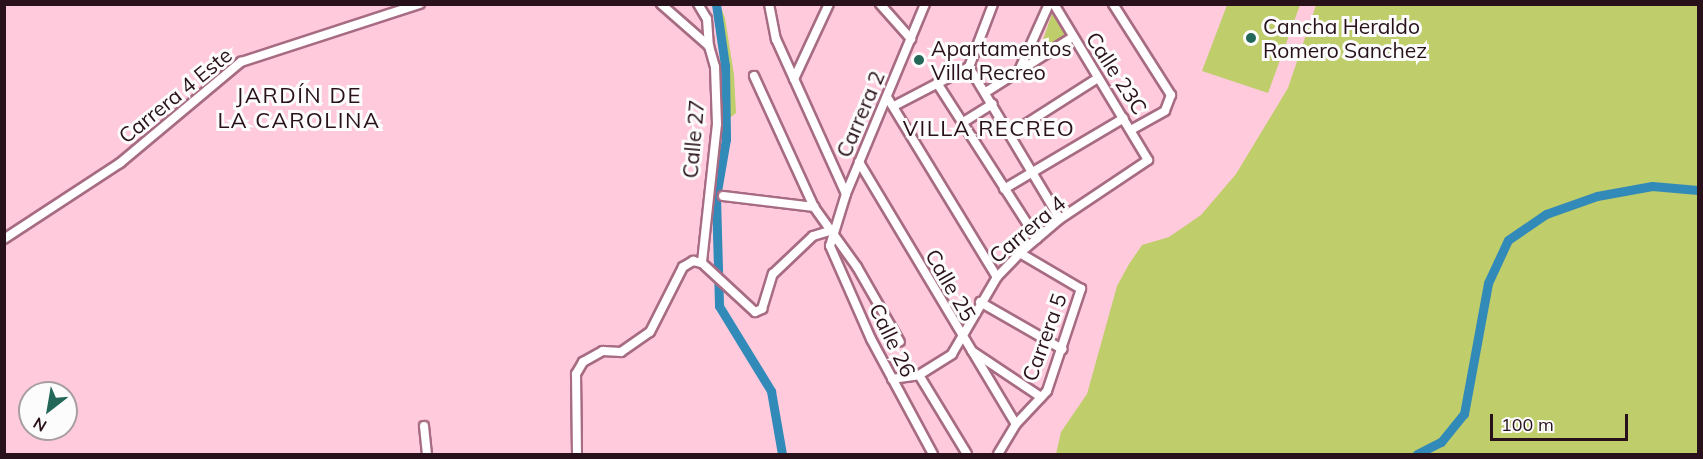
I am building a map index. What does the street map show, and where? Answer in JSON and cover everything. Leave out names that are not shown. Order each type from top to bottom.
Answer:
[{"type":"street","name":"Carrera 4 Este","points":[[4,239],[120,164],[241,62],[420,4]]},
{"type":"street","points":[[661,4],[709,46]]},
{"type":"street","points":[[698,4],[707,19],[709,46]]},
{"type":"street","points":[[794,79],[829,4]]},
{"type":"street","points":[[880,4],[911,39]]},
{"type":"street","name":"Carrera 2","points":[[832,234],[846,194],[925,4]]},
{"type":"street","points":[[896,105],[969,67],[993,4]]},
{"type":"street","points":[[1018,74],[1049,4]]},
{"type":"street","name":"Calle 23C","points":[[1054,4],[1072,37],[1132,129],[1148,160]]},
{"type":"street","points":[[1113,4],[1171,95],[1171,105],[1132,129]]},
{"type":"street","points":[[770,6],[770,24],[846,194]]},
{"type":"street","points":[[986,92],[1018,74],[1072,37]]},
{"type":"street","name":"Calle 27","points":[[705,266],[717,124],[709,46]]},
{"type":"street","points":[[969,67],[1060,219]]},
{"type":"street","points":[[754,76],[814,207],[900,342]]},
{"type":"street","points":[[1010,134],[1098,78]]},
{"type":"street","points":[[937,83],[1037,239]]},
{"type":"street","points":[[887,97],[896,105],[996,277]]},
{"type":"street","points":[[962,123],[992,104]]},
{"type":"street","points":[[1004,189],[1030,171],[1124,118]]},
{"type":"street","name":"Carrera 4","points":[[966,345],[980,302],[996,277],[1060,219],[1148,160]]},
{"type":"street","name":"Calle 25","points":[[859,162],[966,345],[1016,424]]},
{"type":"street","points":[[723,196],[814,207]]},
{"type":"street","points":[[577,454],[576,374],[583,362],[603,351],[621,352],[650,332],[682,267],[693,261],[705,266],[723,287],[747,308],[762,309],[773,274],[813,236],[832,234]]},
{"type":"street","name":"Calle 26","points":[[832,234],[834,258],[892,379],[933,454]]},
{"type":"street","name":"Carrera 5","points":[[998,454],[1016,424],[1041,397],[1062,349],[1081,289],[1020,253]]},
{"type":"street","points":[[980,302],[1062,349]]},
{"type":"street","points":[[892,379],[919,375],[966,345],[1041,397]]},
{"type":"street","points":[[919,375],[968,454]]},
{"type":"street","points":[[424,426],[427,454]]},
{"type":"green space","points":[[712,5],[720,5],[725,18],[734,75],[736,113],[727,120],[719,23]]},
{"type":"green space","name":"Cancha Heraldo Romero Sanchez","points":[[1227,5],[1300,5],[1268,93],[1202,71]]},
{"type":"green space","points":[[1316,5],[1698,5],[1698,454],[1056,454],[1061,432],[1087,394],[1117,286],[1129,264],[1142,245],[1169,237],[1201,215],[1236,174],[1288,88]]},
{"type":"green space","points":[[1053,11],[1067,36],[1039,51]]},
{"type":"waterway","points":[[716,4],[725,66],[726,139],[716,197],[719,306],[771,391],[782,454]]},
{"type":"waterway","points":[[1417,454],[1441,442],[1464,414],[1488,283],[1508,240],[1546,214],[1597,196],[1652,186],[1698,190]]},
{"type":"place","name":"Cancha Heraldo Romero Sanchez","points":[[1251,38]]},
{"type":"place","name":"Apartamentos Villa Recreo","points":[[919,60]]},
{"type":"district","name":"JARDÍN DE LA CAROLINA","points":[[299,108]]},
{"type":"district","name":"VILLA RECREO","points":[[989,129]]}]
